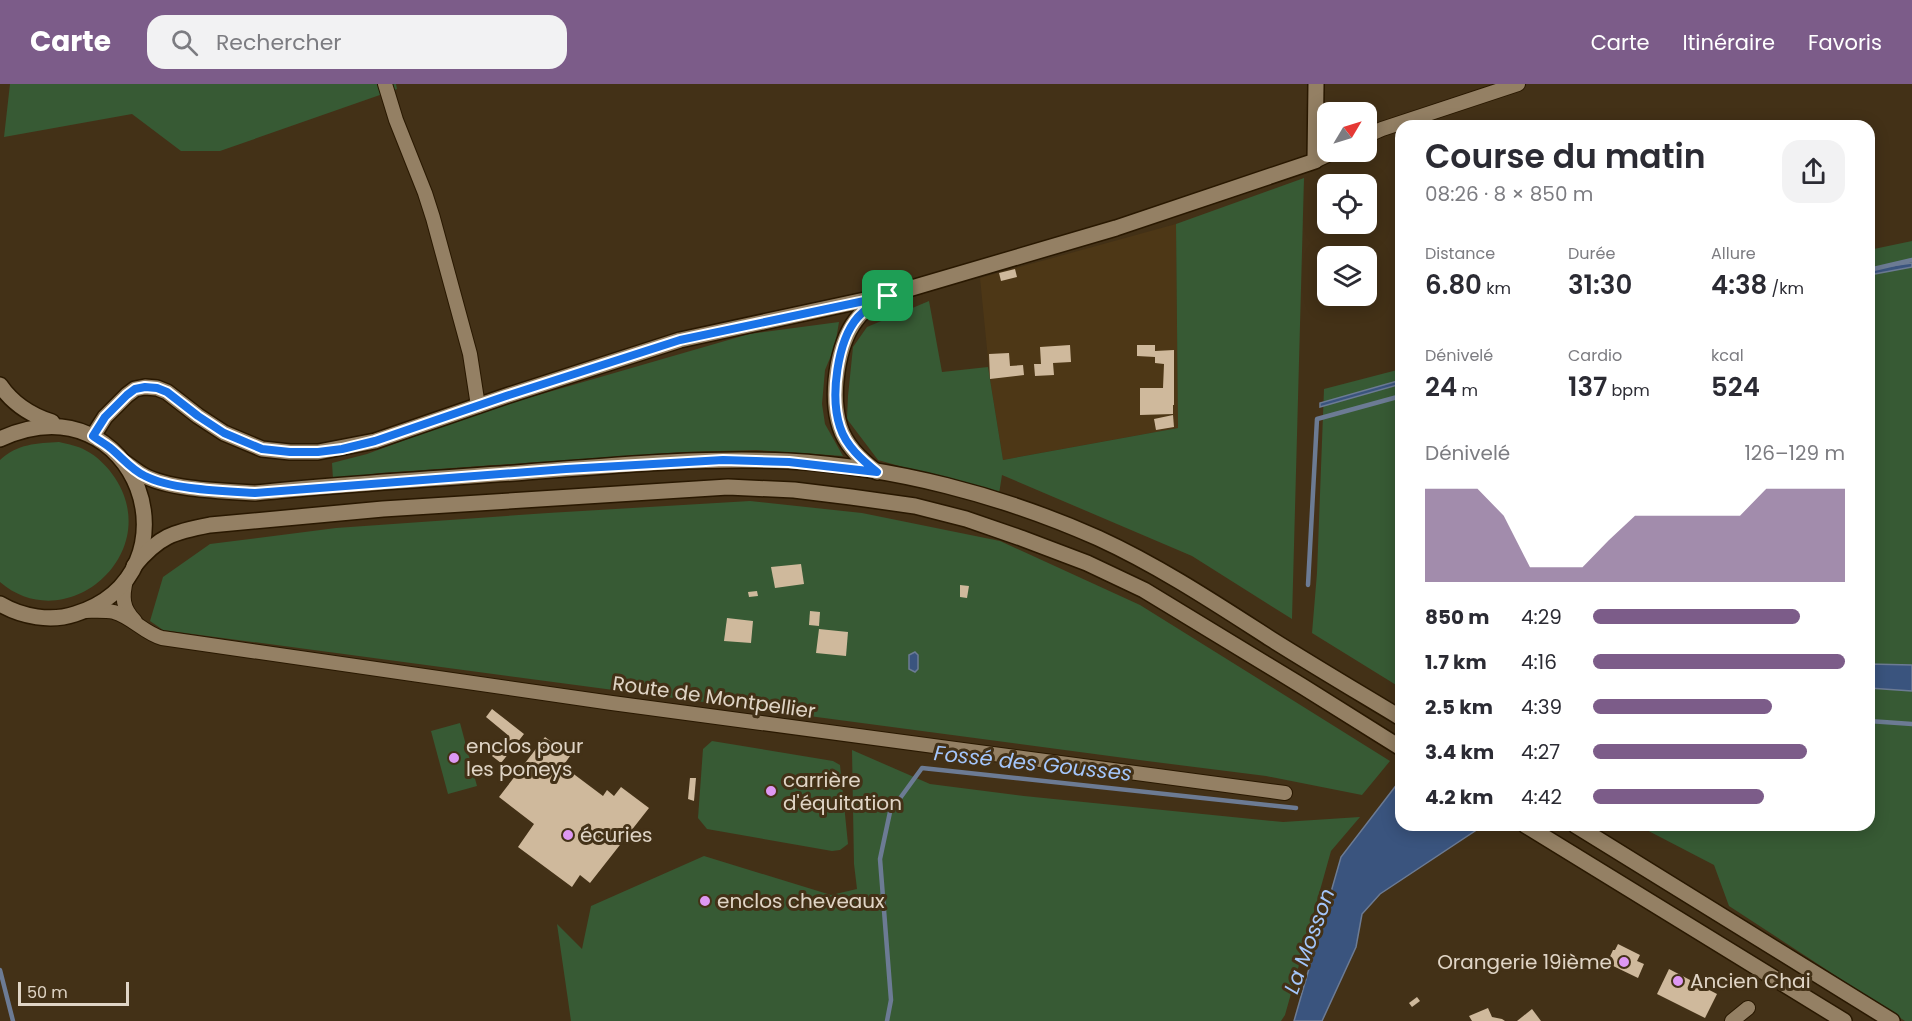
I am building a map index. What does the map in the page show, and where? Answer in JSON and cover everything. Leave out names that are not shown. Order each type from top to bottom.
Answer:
[{"type":"main road","points":[[93,436],[105,417],[121,400],[135,389],[145,387],[167,392],[224,433],[262,449],[318,452],[375,441],[680,340],[888,296],[1116,228],[1315,161],[1316,84]]},
{"type":"main road","points":[[877,472],[864,462],[848,443],[840,426],[835,398],[838,364],[847,333],[868,307],[888,296]]},
{"type":"main road","points":[[831,308],[857,318]]},
{"type":"main road","points":[[0,385],[17,405],[35,416],[93,436],[110,447],[124,462],[136,481],[143,502],[145,524],[142,545],[134,566],[126,580],[100,603],[69,616],[37,617],[21,614],[0,604]]},
{"type":"main road","points":[[0,439],[19,430],[41,426],[63,426]]},
{"type":"main road","points":[[124,462],[144,476],[163,483],[229,492],[255,493],[566,469],[723,460],[789,462],[877,472],[948,486],[997,500],[1065,524],[1101,540],[1187,586],[1395,714]]},
{"type":"main road","points":[[134,566],[149,548],[166,536],[210,525],[394,509],[728,487],[794,490],[851,496],[915,506],[966,519],[1087,563],[1144,590],[1395,745]]},
{"type":"main road","points":[[1535,831],[1844,1021]]},
{"type":"main road","points":[[1585,831],[1892,1021]]},
{"type":"street","points":[[385,84],[396,120],[426,193],[470,354],[478,406]]},
{"type":"street","points":[[1409,120],[1518,84]]},
{"type":"street","points":[[1377,131],[1395,125]]},
{"type":"street","name":"Route de Montpellier","points":[[126,580],[122,596],[124,606],[141,627]]},
{"type":"street","name":"Route de Montpellier","points":[[84,611],[114,612],[154,636],[174,640],[624,705],[1285,793]]},
{"type":"street","points":[[1732,1021],[1748,1008]]},
{"type":"shaded area","points":[[1176,224],[1178,428],[1003,460],[990,379],[980,278]]},
{"type":"green space","points":[[10,84],[396,84],[397,89],[220,151],[181,151],[132,114],[4,137]]},
{"type":"green space","points":[[1304,178],[1292,619],[1192,556],[1002,475],[999,494],[878,460],[847,419],[853,347],[867,327],[929,301],[942,372],[988,367],[1003,460],[1178,428],[1176,224]]},
{"type":"green space","points":[[1912,241],[1912,1021],[1905,1021],[1729,906],[1714,865],[1649,831],[1875,831],[1875,249]]},
{"type":"green space","points":[[839,322],[835,346],[825,370],[822,404],[825,424],[843,456],[756,450],[683,452],[381,473],[333,479],[332,463],[367,454],[486,410],[749,334]]},
{"type":"green space","points":[[1395,371],[1395,684],[1312,633],[1317,573],[1324,389]]},
{"type":"green space","points":[[59,442],[89,452],[102,462],[115,478],[127,507],[127,534],[118,559],[101,580],[79,594],[53,600],[26,597],[0,582],[0,460],[20,448]]},
{"type":"green space","points":[[750,501],[862,513],[1000,541],[1140,605],[1390,761],[1362,795],[1266,776],[163,630],[150,621],[163,577],[210,544],[336,528]]},
{"type":"green space","name":"enclos pour les poneys","points":[[460,723],[477,786],[448,794],[431,731]]},
{"type":"green space","name":"carrière d'équitation","points":[[712,741],[833,761],[840,765],[848,844],[840,850],[832,851],[707,829],[698,818],[703,749]]},
{"type":"green space","points":[[852,750],[930,784],[1024,796],[1283,822],[1360,817],[1331,851],[1285,1015],[1281,1021],[571,1021],[557,924],[582,949],[591,906],[704,856],[831,895],[857,889],[854,864]]},
{"type":"water","points":[[1912,263],[1912,267],[1875,274],[1875,268]]},
{"type":"water","points":[[1395,382],[1395,386],[1320,407],[1320,403]]},
{"type":"water","points":[[915,652],[918,655],[918,669],[915,672],[909,669],[909,655]]},
{"type":"water","points":[[1875,664],[1912,665],[1912,691],[1875,688]]},
{"type":"water","points":[[1395,787],[1395,831],[1475,831],[1380,894],[1362,914],[1356,947],[1322,1021],[1294,1021],[1341,857]]},
{"type":"building","points":[[1015,269],[1017,277],[1001,281],[999,273]]},
{"type":"building","points":[[1070,345],[1071,362],[1053,363],[1054,375],[1035,376],[1034,364],[1041,364],[1040,347]]},
{"type":"building","points":[[1137,345],[1155,345],[1155,351],[1174,350],[1173,414],[1140,415],[1140,388],[1163,388],[1164,364],[1155,363],[1155,357],[1137,356]]},
{"type":"building","points":[[1009,353],[1010,366],[1023,365],[1024,375],[990,379],[989,354]]},
{"type":"building","points":[[1173,415],[1174,427],[1156,430],[1154,419]]},
{"type":"building","points":[[801,564],[804,584],[775,588],[771,567]]},
{"type":"building","points":[[960,585],[969,586],[967,598],[960,597]]},
{"type":"building","points":[[757,591],[758,596],[749,597],[748,592]]},
{"type":"building","points":[[810,611],[820,612],[819,626],[809,625]]},
{"type":"building","points":[[727,618],[753,621],[751,643],[724,641]]},
{"type":"building","points":[[819,629],[848,632],[846,656],[816,653]]},
{"type":"building","points":[[492,709],[524,734],[501,763],[492,756],[509,736],[486,717]]},
{"type":"building","points":[[545,737],[570,756],[563,766],[603,796],[607,790],[614,796],[621,787],[649,808],[590,883],[580,875],[572,887],[518,847],[534,824],[499,797]]},
{"type":"building","points":[[690,778],[696,778],[694,801],[688,799]]},
{"type":"building","name":"Orangerie 19ième","points":[[1618,944],[1640,955],[1637,961],[1644,964],[1638,978],[1607,963]]},
{"type":"building","name":"Ancien Chai","points":[[1669,969],[1717,994],[1705,1018],[1657,994]]},
{"type":"building","points":[[1417,997],[1420,1001],[1412,1007],[1409,1003]]},
{"type":"building","points":[[1488,1008],[1492,1017],[1505,1021],[1472,1021],[1469,1016]]},
{"type":"building","points":[[1532,1009],[1541,1021],[1517,1021]]},
{"type":"waterway","name":"Fossé des Gousses","points":[[1875,269],[1912,260]]},
{"type":"waterway","name":"Fossé des Gousses","points":[[1308,585],[1317,419],[1395,398]]},
{"type":"waterway","name":"La Mosson","points":[[1875,721],[1912,724]]},
{"type":"waterway","name":"Fossé des Gousses","points":[[887,1021],[891,1000],[880,859],[890,812],[922,768],[1296,808]]},
{"type":"waterway","points":[[0,970],[13,1021]]},
{"type":"place","name":"enclos pour les poneys","points":[[454,758]]},
{"type":"place","name":"carrière d'équitation","points":[[771,791]]},
{"type":"place","name":"écuries","points":[[568,835]]},
{"type":"place","name":"enclos cheveaux","points":[[705,901]]},
{"type":"place","name":"Orangerie 19ième","points":[[1624,962]]},
{"type":"place","name":"Ancien Chai","points":[[1678,981]]},
{"type":"route","points":[[888,296],[868,307],[847,333],[838,364],[835,398],[840,426],[848,443],[864,462],[877,472],[789,462],[723,460],[566,469],[255,493],[229,492],[163,483],[144,476],[124,462],[110,447],[93,436],[105,417],[127,395],[135,389],[145,387],[167,392],[224,433],[262,449],[318,452],[342,449],[375,441],[680,340],[888,296]]}]
